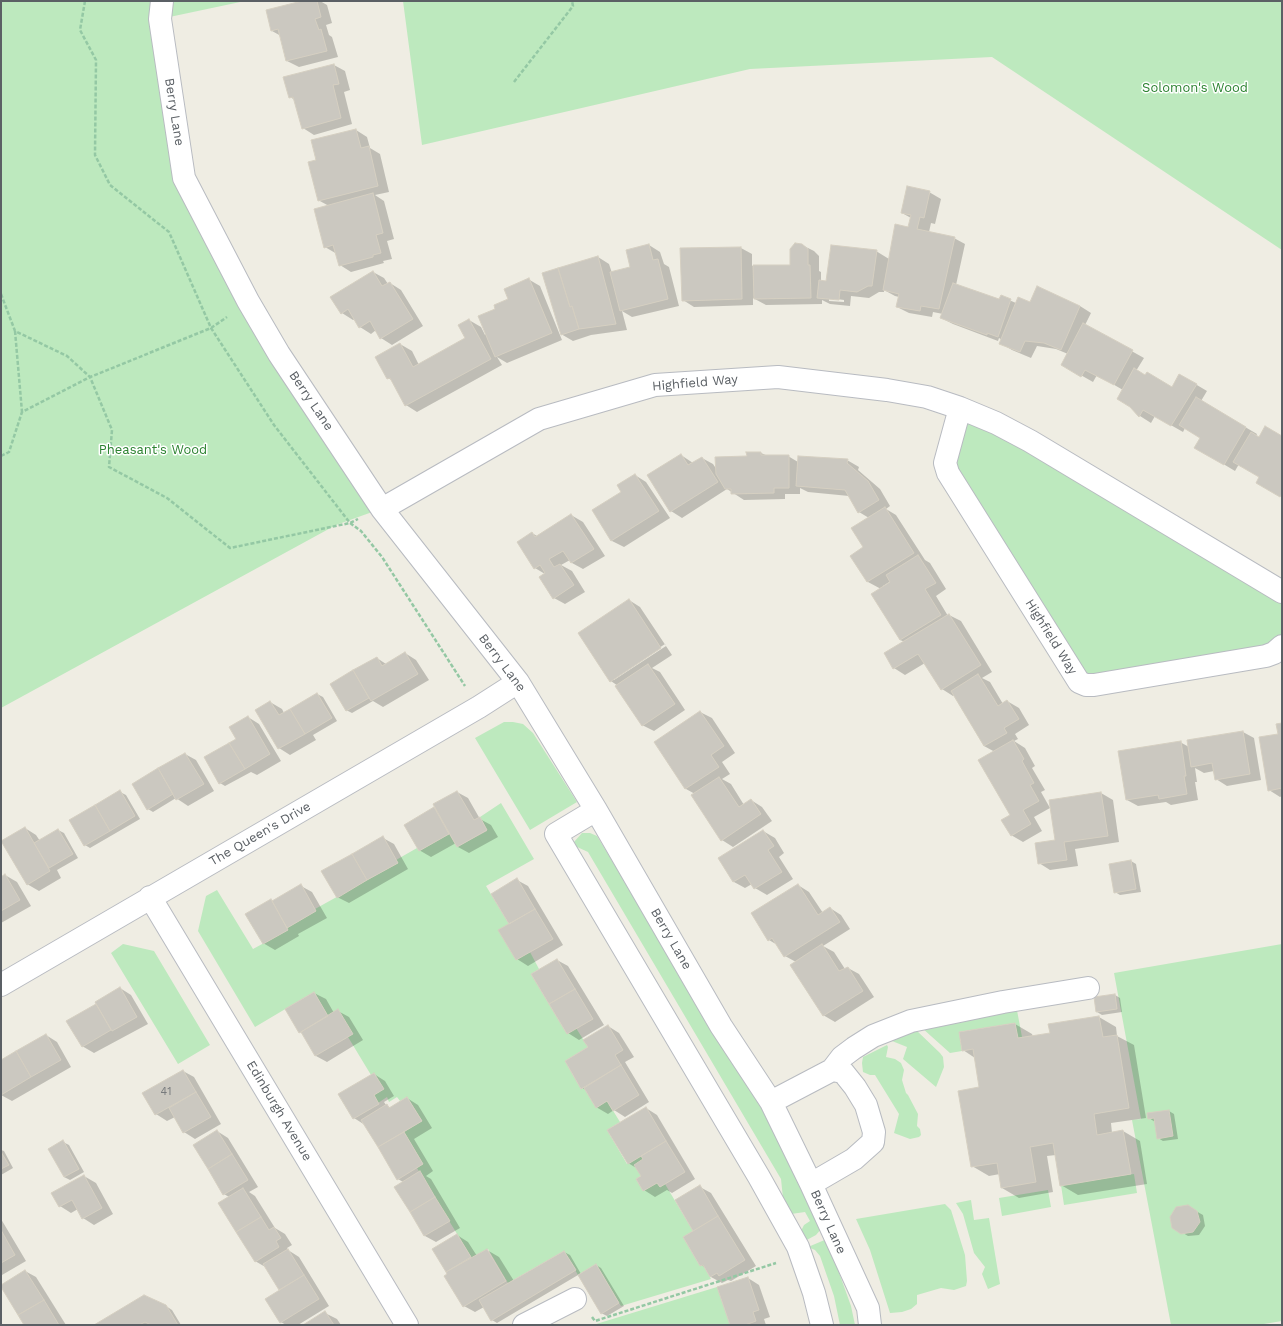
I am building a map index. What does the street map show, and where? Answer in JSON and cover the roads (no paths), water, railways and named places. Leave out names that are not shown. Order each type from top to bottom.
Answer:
[{"type":"street","name":"Berry Lane","points":[[162,1],[160,19],[184,178],[248,302],[284,361],[382,508],[518,682],[596,810],[721,1026],[771,1102],[811,1184],[868,1308],[870,1325]]},
{"type":"street","name":"Highfield Way","points":[[382,508],[539,420],[655,385],[778,377],[887,390],[927,397],[960,408],[996,423],[1030,441],[1282,592]]},
{"type":"street","name":"Highfield Way","points":[[960,408],[945,463],[948,473],[1079,682],[1086,685],[1094,685],[1266,656],[1274,653],[1282,646]]},
{"type":"street","name":"The Queen's Drive","points":[[1,985],[479,707],[518,682]]},
{"type":"street","points":[[596,810],[556,834],[755,1170],[798,1247],[814,1293],[822,1325]]},
{"type":"street","name":"Edinburgh Avenue","points":[[150,897],[407,1325]]},
{"type":"street","points":[[771,1102],[832,1070],[842,1057],[873,1036],[911,1021],[1003,1002],[1088,988]]},
{"type":"street","points":[[811,1184],[854,1159],[873,1142],[874,1132],[866,1105],[855,1087],[843,1072],[832,1070]]},
{"type":"street","points":[[524,1325],[575,1299]]},
{"type":"park label","name":"Solomon's Wood","points":[[1195,88]]},
{"type":"park label","name":"Pheasant's Wood","points":[[153,450]]}]
